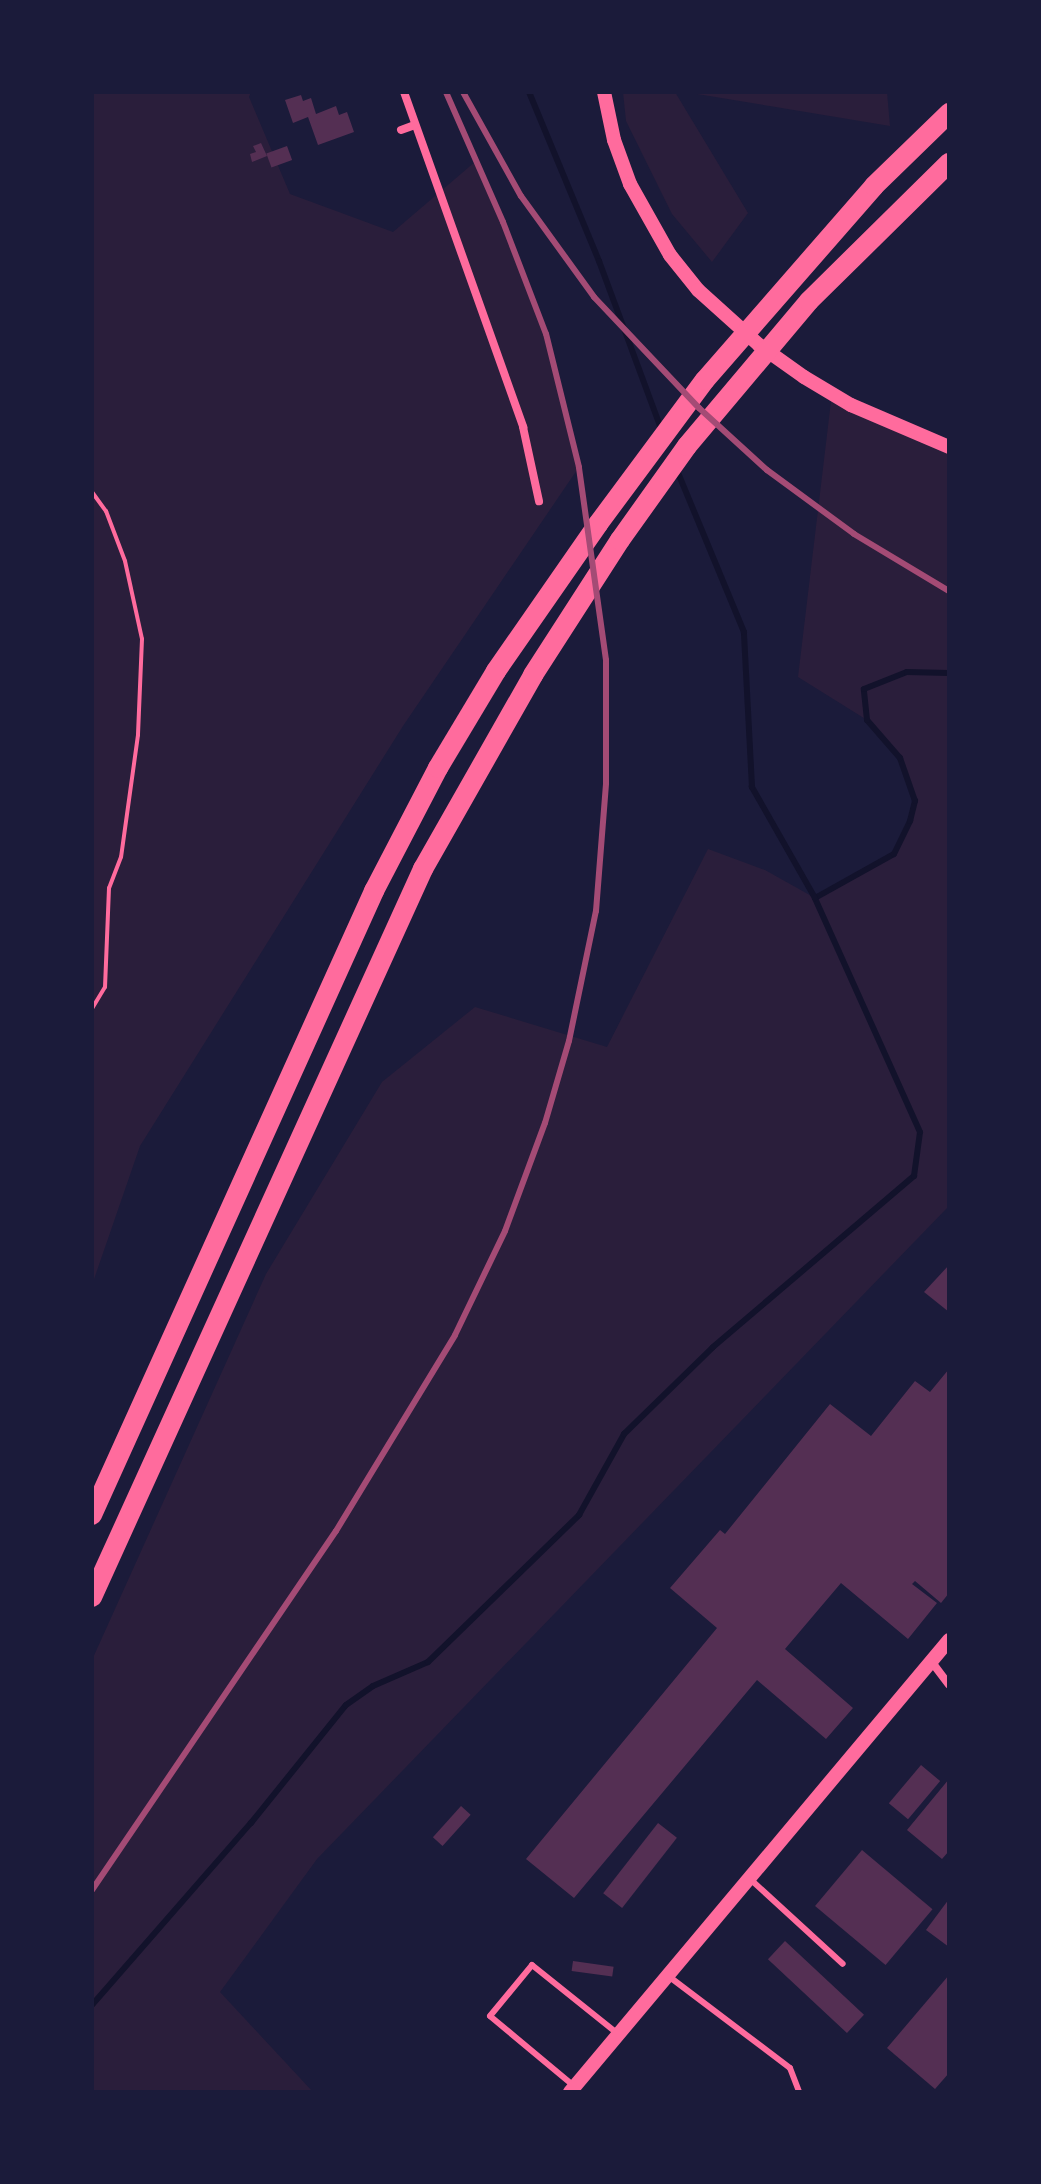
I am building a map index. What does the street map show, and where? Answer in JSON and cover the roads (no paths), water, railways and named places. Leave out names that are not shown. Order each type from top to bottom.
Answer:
[{"type":"highway","points":[[92,1515],[374,891],[438,768],[496,671],[705,380],[874,186],[949,113]]},
{"type":"highway","points":[[92,1597],[423,869],[576,606],[687,446],[809,301],[949,163]]},
{"type":"street","points":[[404,92],[513,398],[539,501]]},
{"type":"street","points":[[604,92],[614,140],[630,184],[670,255],[698,290],[759,345],[804,377],[851,405],[949,447]]},
{"type":"street","points":[[401,130],[415,125]]},
{"type":"street","points":[[572,2089],[949,1640]]},
{"type":"street","points":[[931,1661],[949,1685]]},
{"type":"lane","points":[[749,1878],[843,1964]]},
{"type":"lane","points":[[572,2089],[490,2016],[532,1965],[618,2034]]},
{"type":"lane","points":[[667,1975],[790,2068],[799,2092]]},
{"type":"waterway","points":[[529,92],[599,261],[662,431]]},
{"type":"waterway","points":[[92,2005],[251,1823],[346,1705],[373,1686],[428,1662],[579,1515],[624,1434],[713,1347],[914,1176],[920,1132],[815,898],[752,787],[744,632],[676,468]]},
{"type":"waterway","points":[[815,898],[894,854],[910,821],[915,801],[900,758],[867,720],[864,689],[907,672],[949,673]]},
{"type":"railway","points":[[92,1890],[336,1531],[455,1335],[505,1231],[545,1123],[569,1041],[596,911],[606,783],[606,660],[579,467],[546,334],[503,222],[446,92]]},
{"type":"railway","points":[[463,92],[521,196],[594,297],[699,408],[767,470],[854,534],[949,591]]}]
